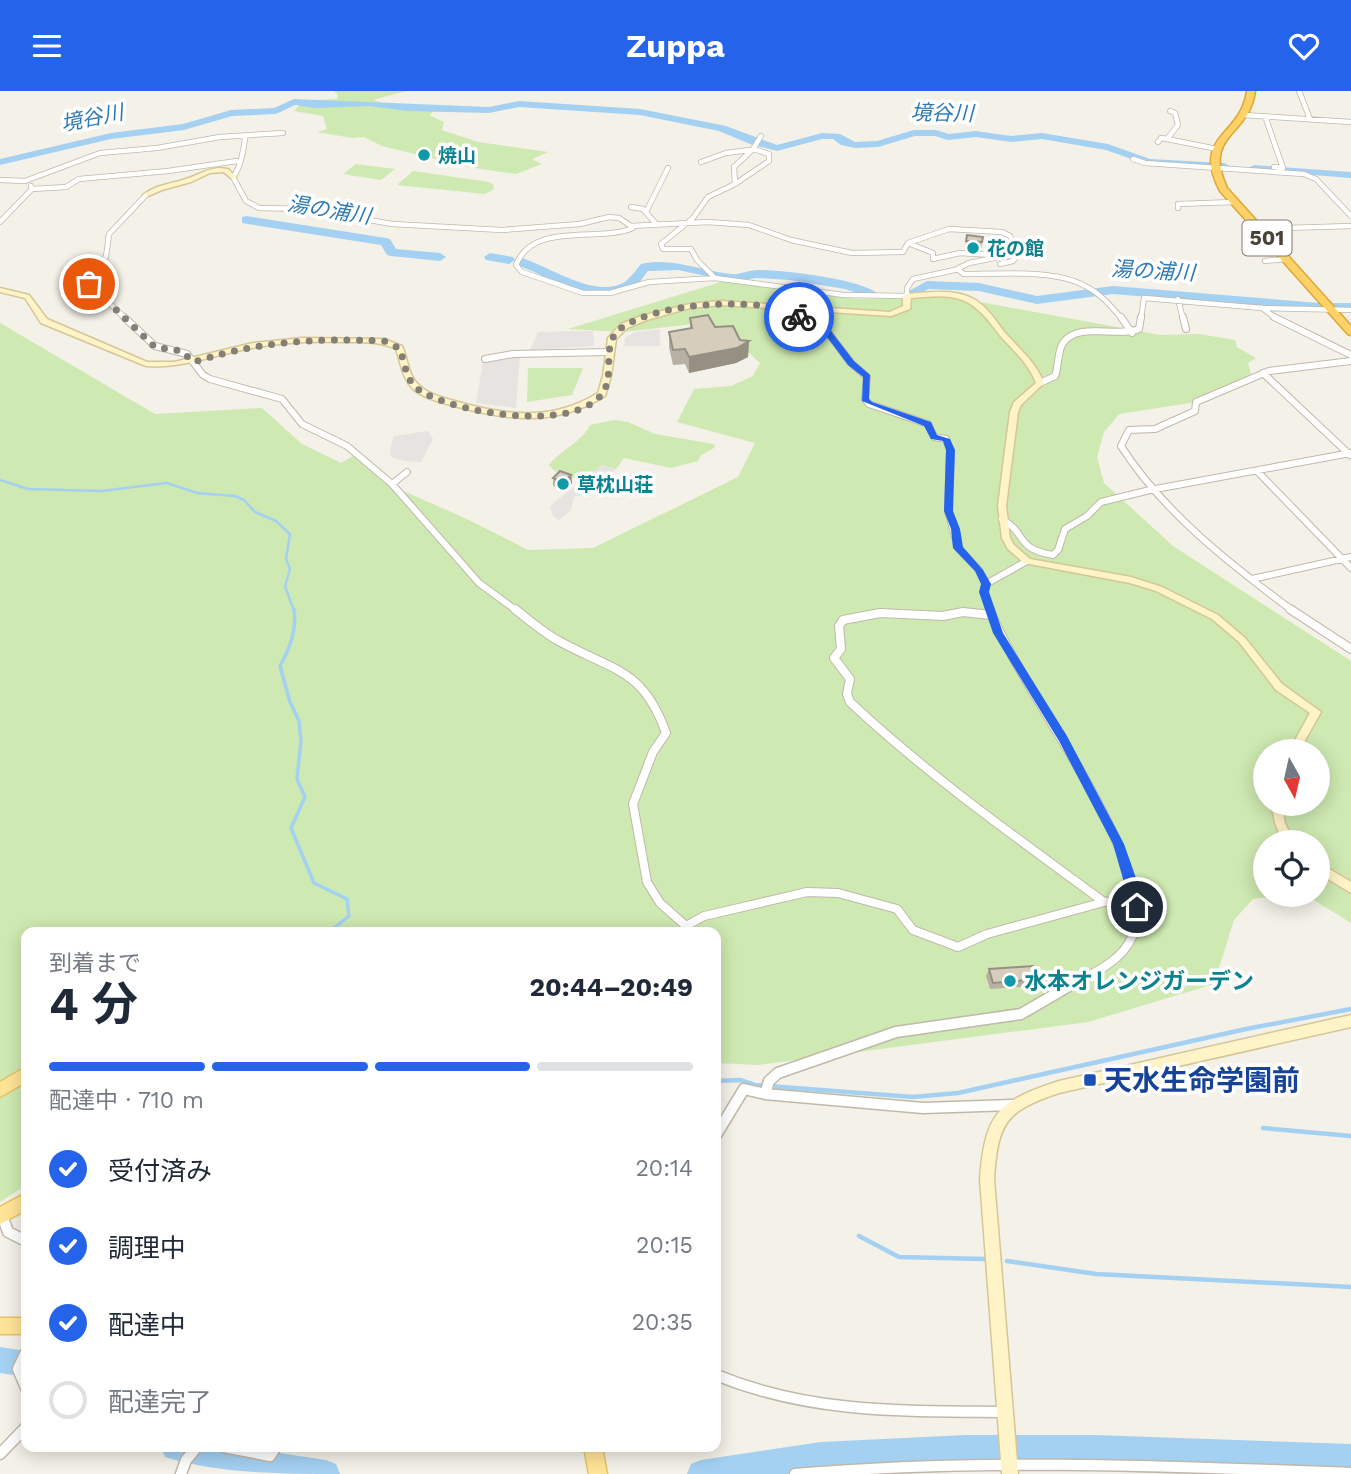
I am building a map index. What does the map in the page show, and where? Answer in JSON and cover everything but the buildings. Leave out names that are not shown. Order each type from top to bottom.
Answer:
[{"type":"highway","points":[[1212,165],[1217,149],[1251,99],[1251,91]]},
{"type":"highway","name":"501","points":[[1212,165],[1223,189],[1351,332]]},
{"type":"main road","points":[[0,1090],[21,1078]]},
{"type":"main road","points":[[1,1216],[21,1204]]},
{"type":"main road","points":[[0,1326],[21,1326]]},
{"type":"main road","points":[[594,1452],[598,1474]]},
{"type":"street","points":[[1299,91],[1310,119]]},
{"type":"street","points":[[1167,139],[1178,125],[1175,113],[1170,111]]},
{"type":"street","points":[[1243,114],[1351,122]]},
{"type":"street","points":[[1133,159],[1145,163],[1283,168],[1265,116]]},
{"type":"street","points":[[0,180],[30,179],[100,153],[283,133]]},
{"type":"street","points":[[735,184],[733,166],[738,158],[755,146],[761,135]]},
{"type":"street","points":[[233,177],[237,173],[237,160],[246,146],[242,136]]},
{"type":"street","points":[[1158,142],[1161,138],[1217,149]]},
{"type":"street","points":[[701,162],[755,146],[769,154],[769,161],[735,184],[708,197],[693,218],[661,244],[663,249],[691,249],[697,260],[714,276]]},
{"type":"street","points":[[0,222],[32,189],[66,187],[79,179],[168,171],[237,160]]},
{"type":"street","points":[[1212,165],[1304,174],[1316,179],[1351,216]]},
{"type":"street","points":[[646,212],[668,168]]},
{"type":"street","points":[[0,290],[27,296],[44,321],[146,364],[175,365],[194,362],[237,348],[270,343],[384,341],[399,348],[409,380],[430,395],[496,413],[536,416],[576,410],[601,394],[607,376],[608,352],[612,338],[624,325],[690,306],[721,303],[891,314],[907,307],[907,288],[912,279],[1013,261],[1019,253],[1010,236],[1002,232],[949,229],[908,243],[903,252],[852,253],[791,240],[749,225],[708,222],[631,226],[619,218],[609,217],[580,224],[502,230],[392,224],[307,209],[260,208],[246,201],[226,170],[208,171],[146,195],[109,234],[106,257],[88,270],[85,278],[155,347],[181,351],[194,362],[203,375],[210,379],[282,399],[302,423],[347,446],[392,484],[479,583],[557,639],[631,676],[657,708],[666,733],[653,752],[632,804],[647,882],[660,903],[687,926],[704,916],[807,892],[838,893],[897,909],[913,930],[958,947],[987,934],[1104,902],[1115,901],[1136,912]]},
{"type":"street","points":[[30,179],[32,189]]},
{"type":"street","points":[[1178,208],[1178,204],[1234,202]]},
{"type":"street","points":[[631,207],[646,212],[657,225]]},
{"type":"street","points":[[631,226],[633,228],[630,231],[611,235],[558,237],[531,243],[521,253],[516,265],[522,272],[549,283],[590,293],[610,293],[649,282],[714,276],[844,295],[946,294],[973,302],[1032,366],[1040,383]]},
{"type":"street","points":[[1258,229],[1351,226]]},
{"type":"street","points":[[908,243],[933,253],[933,259],[960,253],[993,255],[994,247],[1006,251],[1009,255],[1003,259],[969,263],[957,269]]},
{"type":"street","points":[[1265,261],[1286,259]]},
{"type":"street","points":[[957,269],[964,274],[1073,280],[1081,283],[1124,318],[1132,333]]},
{"type":"street","points":[[1301,739],[1316,712],[1315,709],[1279,687],[1242,640],[1215,617],[1159,589],[1131,580],[1027,561],[1011,548],[1002,519],[1014,412],[1017,404],[1040,383],[1052,381],[1056,376],[1059,354],[1065,341],[1072,335],[1132,333],[1139,329],[1143,319],[1140,306],[1144,298],[1262,308],[1351,310]]},
{"type":"street","points":[[1178,299],[1186,329]]},
{"type":"street","points":[[1262,308],[1270,315],[1351,355]]},
{"type":"street","points":[[767,1088],[778,1073],[896,1032],[1021,1014],[1118,958],[1132,936],[1136,912],[1136,898],[1118,844],[1063,739],[1021,673],[991,615],[984,592],[986,584],[979,570],[958,548],[956,529],[948,511],[950,450],[946,439],[934,437],[928,424],[869,404],[865,400],[867,377],[839,350],[829,331],[821,323],[791,314],[784,309]]},
{"type":"street","points":[[485,359],[513,354],[608,352]]},
{"type":"street","points":[[1351,361],[1263,373],[1196,402],[1195,411],[1155,429],[1129,430],[1121,446],[1150,490],[1302,620],[1351,649]]},
{"type":"street","points":[[1263,373],[1350,454]]},
{"type":"street","points":[[1002,519],[1008,521],[1019,542],[1031,550],[1053,555],[1058,550],[1065,529],[1087,516],[1101,502],[1150,490],[1350,454]]},
{"type":"street","points":[[1257,471],[1347,558],[1351,568]]},
{"type":"street","points":[[392,484],[407,472]]},
{"type":"street","points":[[1251,579],[1347,558]]},
{"type":"street","points":[[986,584],[1027,561]]},
{"type":"street","points":[[991,615],[963,613],[943,617],[880,613],[843,620],[839,626],[841,649],[834,658],[850,679],[847,694],[850,702],[892,741],[979,811],[1104,902]]},
{"type":"street","points":[[1330,875],[1351,888]]},
{"type":"street","points":[[1010,1467],[988,1179],[989,1146],[996,1123],[1012,1105],[1059,1087],[1351,1021]]},
{"type":"street","points":[[721,1127],[744,1089],[767,1088],[923,1108],[1012,1105]]},
{"type":"street","points":[[1,1216],[8,1232],[21,1238]]},
{"type":"street","points":[[721,1377],[778,1397],[843,1409],[1006,1412]]},
{"type":"street","points":[[0,1454],[21,1432]]},
{"type":"street","points":[[181,1474],[193,1452]]},
{"type":"street","points":[[250,1452],[270,1456],[272,1452]]},
{"type":"street","points":[[795,1474],[888,1466],[1010,1467],[1077,1463],[1351,1473]]},
{"type":"green space","points":[[334,91],[406,91],[373,100],[397,108],[434,111],[429,115],[444,122],[442,130],[478,142],[548,152],[532,159],[542,164],[516,174],[468,167],[382,146],[364,137],[352,138],[317,132],[327,129],[323,116],[294,111],[303,101],[337,99],[338,95]]},
{"type":"green space","points":[[356,164],[395,169],[381,180],[343,174]]},
{"type":"green space","points":[[413,171],[489,182],[494,189],[485,194],[397,185]]},
{"type":"green space","points":[[724,281],[858,299],[953,297],[1160,335],[1199,334],[1235,340],[1237,347],[1256,358],[1248,363],[1251,374],[1190,403],[1119,414],[1104,432],[1097,457],[1104,483],[1173,546],[1351,661],[1351,923],[1325,907],[1330,907],[1330,830],[1253,830],[1253,899],[1234,920],[1214,984],[1088,1022],[758,1065],[721,1063],[721,927],[21,927],[21,1188],[0,1202],[0,323],[155,414],[262,408],[302,444],[341,463],[355,455],[383,482],[467,519],[528,550],[593,548],[738,477],[755,443],[677,422],[694,389],[731,386],[753,376],[760,363],[722,328],[703,323],[623,332],[568,329]]},
{"type":"green space","points":[[528,368],[583,368],[572,395],[527,402]]},
{"type":"green space","points":[[614,420],[628,422],[655,434],[715,445],[701,455],[698,461],[671,468],[624,458],[616,469],[602,465],[582,480],[559,474],[549,465],[582,436],[590,425]]},
{"type":"shaded area","points":[[660,329],[660,346],[624,346],[625,338],[635,332]]},
{"type":"shaded area","points":[[593,331],[594,346],[530,350],[538,332]]},
{"type":"shaded area","points":[[520,356],[516,408],[476,403],[483,362]]},
{"type":"shaded area","points":[[428,431],[433,439],[421,462],[391,457],[394,436]]},
{"type":"shaded area","points":[[602,465],[616,469],[603,483],[581,484],[577,488],[580,495],[574,497],[571,510],[559,520],[553,516],[550,506]]},
{"type":"waterway","name":"境谷川","points":[[0,162],[111,136],[184,127],[231,113],[276,111],[294,102],[489,110],[519,104],[640,112],[722,128],[754,142],[777,148],[822,136],[836,136],[845,143],[855,145],[878,144],[914,133],[936,133],[948,137],[976,134],[1011,139],[1042,136],[1108,147],[1148,162],[1224,166]]},
{"type":"waterway","name":"境谷川","points":[[1254,168],[1351,175]]},
{"type":"waterway","name":"湯の浦川","points":[[246,220],[386,242],[391,252],[440,257]]},
{"type":"waterway","name":"湯の浦川","points":[[490,257],[509,260]]},
{"type":"waterway","name":"湯の浦川","points":[[521,262],[572,284],[599,291],[626,286],[645,267],[678,266],[733,278],[756,274],[790,276],[847,286],[872,294]]},
{"type":"waterway","name":"湯の浦川","points":[[913,292],[927,285],[979,287],[1037,300],[1113,290],[1319,307],[1351,307]]},
{"type":"waterway","points":[[0,480],[28,489],[101,491],[167,483],[197,493],[235,496],[244,500],[255,512],[276,521],[290,534],[286,559],[290,569],[285,586],[294,611]]},
{"type":"waterway","points":[[294,611],[292,639],[280,666],[290,702],[299,721],[301,741],[297,779],[305,797],[291,828],[314,883],[347,899],[349,916],[335,927]]},
{"type":"waterway","points":[[721,1081],[740,1080],[755,1085],[913,1097],[958,1093],[1246,1029],[1351,1009]]},
{"type":"waterway","points":[[1263,1128],[1351,1136]]},
{"type":"waterway","points":[[859,1236],[899,1257],[984,1259]]},
{"type":"waterway","points":[[1007,1261],[1096,1274],[1351,1287]]},
{"type":"waterway","points":[[0,1360],[21,1363]]},
{"type":"waterway","points":[[701,1474],[821,1456],[966,1449],[1094,1449],[1351,1458]]},
{"type":"waterway","points":[[190,1452],[326,1474]]},
{"type":"way so far","points":[[89,284],[155,347],[181,351],[194,362],[237,348],[270,343],[384,341],[399,348],[409,380],[418,389],[464,406],[520,416],[560,414],[576,410],[601,394],[606,385],[608,352],[612,338],[624,325],[632,322],[690,306],[721,303],[784,309],[799,317]]},
{"type":"place","name":"焼山","points":[[424,155]]},
{"type":"place","name":"花の館","points":[[973,248]]},
{"type":"place","name":"草枕山荘","points":[[563,484]]},
{"type":"place","name":"水本オレンジガーデン","points":[[1010,981]]},
{"type":"place","name":"天水生命学園前","points":[[1090,1080]]},
{"type":"route","points":[[799,317],[821,323],[829,331],[839,350],[867,377],[864,396],[869,404],[928,424],[934,437],[946,439],[950,450],[951,497],[948,511],[956,529],[958,548],[979,570],[986,584],[984,592],[998,633],[1063,739],[1118,844],[1137,907]]}]
